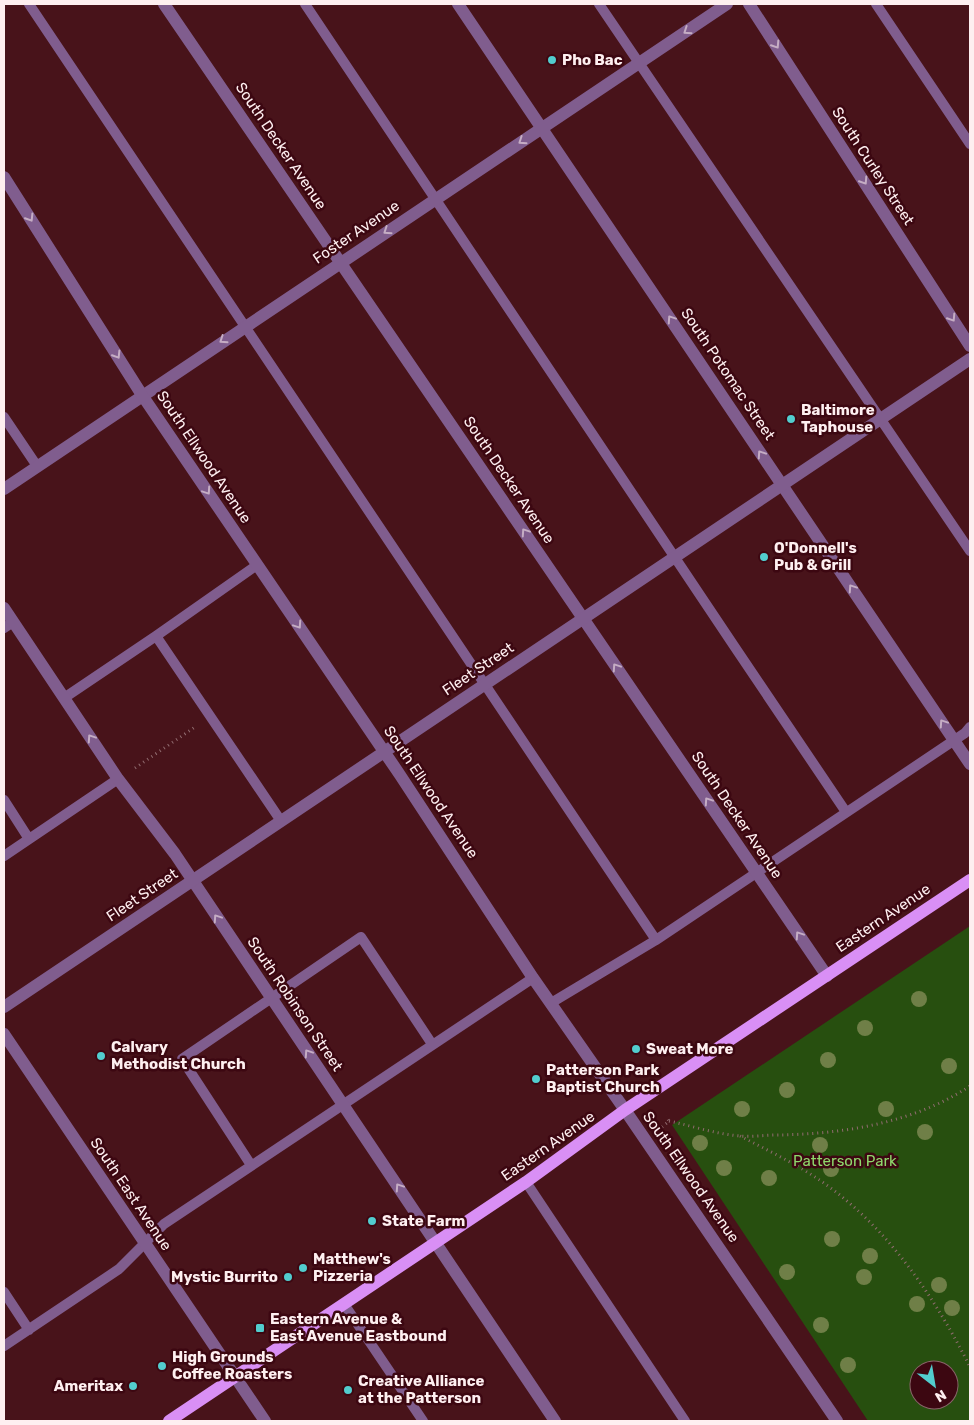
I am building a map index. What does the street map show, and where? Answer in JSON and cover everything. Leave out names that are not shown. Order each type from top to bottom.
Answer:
[{"type":"main road","name":"Eastern Avenue","points":[[169,1421],[526,1182],[625,1110],[970,880]]},
{"type":"street","name":"South Decker Avenue","points":[[164,4],[827,976]]},
{"type":"street","name":"South Potomac Street","points":[[458,4],[970,764]]},
{"type":"street","name":"Foster Avenue","points":[[4,489],[244,326],[727,4]]},
{"type":"street","name":"South Curley Street","points":[[749,4],[970,346]]},
{"type":"street","name":"South Ellwood Avenue","points":[[4,177],[142,395],[384,752],[533,978],[837,1421]]},
{"type":"street","name":"Fleet Street","points":[[4,1007],[970,359]]},
{"type":"street","name":"South Robinson Street","points":[[4,608],[8,625],[64,698],[118,779],[193,880],[555,1421]]},
{"type":"street","name":"South East Avenue","points":[[4,1034],[265,1421]]},
{"type":"lane","points":[[29,4],[656,940]]},
{"type":"lane","points":[[305,4],[436,198],[673,558],[846,812]]},
{"type":"lane","points":[[600,4],[882,418],[970,551]]},
{"type":"lane","points":[[876,4],[970,144]]},
{"type":"lane","points":[[4,417],[37,466]]},
{"type":"lane","points":[[64,698],[257,565]]},
{"type":"lane","points":[[156,636],[280,821]]},
{"type":"lane","points":[[551,1003],[656,940],[954,740],[970,727]]},
{"type":"lane","points":[[4,856],[118,779]]},
{"type":"lane","points":[[4,800],[29,839]]},
{"type":"lane","points":[[251,1165],[182,1059],[360,937],[432,1044]]},
{"type":"lane","points":[[4,1346],[119,1269],[164,1224],[533,978]]},
{"type":"lane","points":[[526,1182],[685,1421]]},
{"type":"lane","points":[[4,1292],[28,1330]]},
{"type":"lane","points":[[344,1304],[423,1421]]},
{"type":"path","points":[[118,779],[210,717]]},
{"type":"path","points":[[666,1116],[669,1121],[740,1136],[810,1134],[878,1124],[911,1114],[970,1086]]},
{"type":"path","points":[[662,1127],[669,1121]]},
{"type":"path","points":[[740,1136],[796,1164],[826,1184],[871,1224],[910,1268],[950,1327],[970,1368]]},
{"type":"green space","name":"Patterson Park","points":[[970,926],[970,1421],[868,1421],[672,1125]]},
{"type":"place","name":"Pho Bac","points":[[552,60]]},
{"type":"place","name":"Baltimore Taphouse","points":[[791,419]]},
{"type":"place","name":"O'Donnell's Pub & Grill","points":[[764,557]]},
{"type":"place","name":"Sweat More","points":[[636,1049]]},
{"type":"place","name":"Calvary Methodist Church","points":[[101,1056]]},
{"type":"place","name":"Patterson Park Baptist Church","points":[[536,1079]]},
{"type":"place","name":"State Farm","points":[[372,1221]]},
{"type":"place","name":"Matthew's Pizzeria","points":[[303,1268]]},
{"type":"place","name":"Mystic Burrito","points":[[288,1277]]},
{"type":"place","name":"Eastern Avenue & East Avenue Eastbound","points":[[260,1328]]},
{"type":"place","name":"High Grounds Coffee Roasters","points":[[162,1366]]},
{"type":"place","name":"Ameritax","points":[[133,1386]]},
{"type":"place","name":"Creative Alliance at the Patterson","points":[[348,1390]]}]
